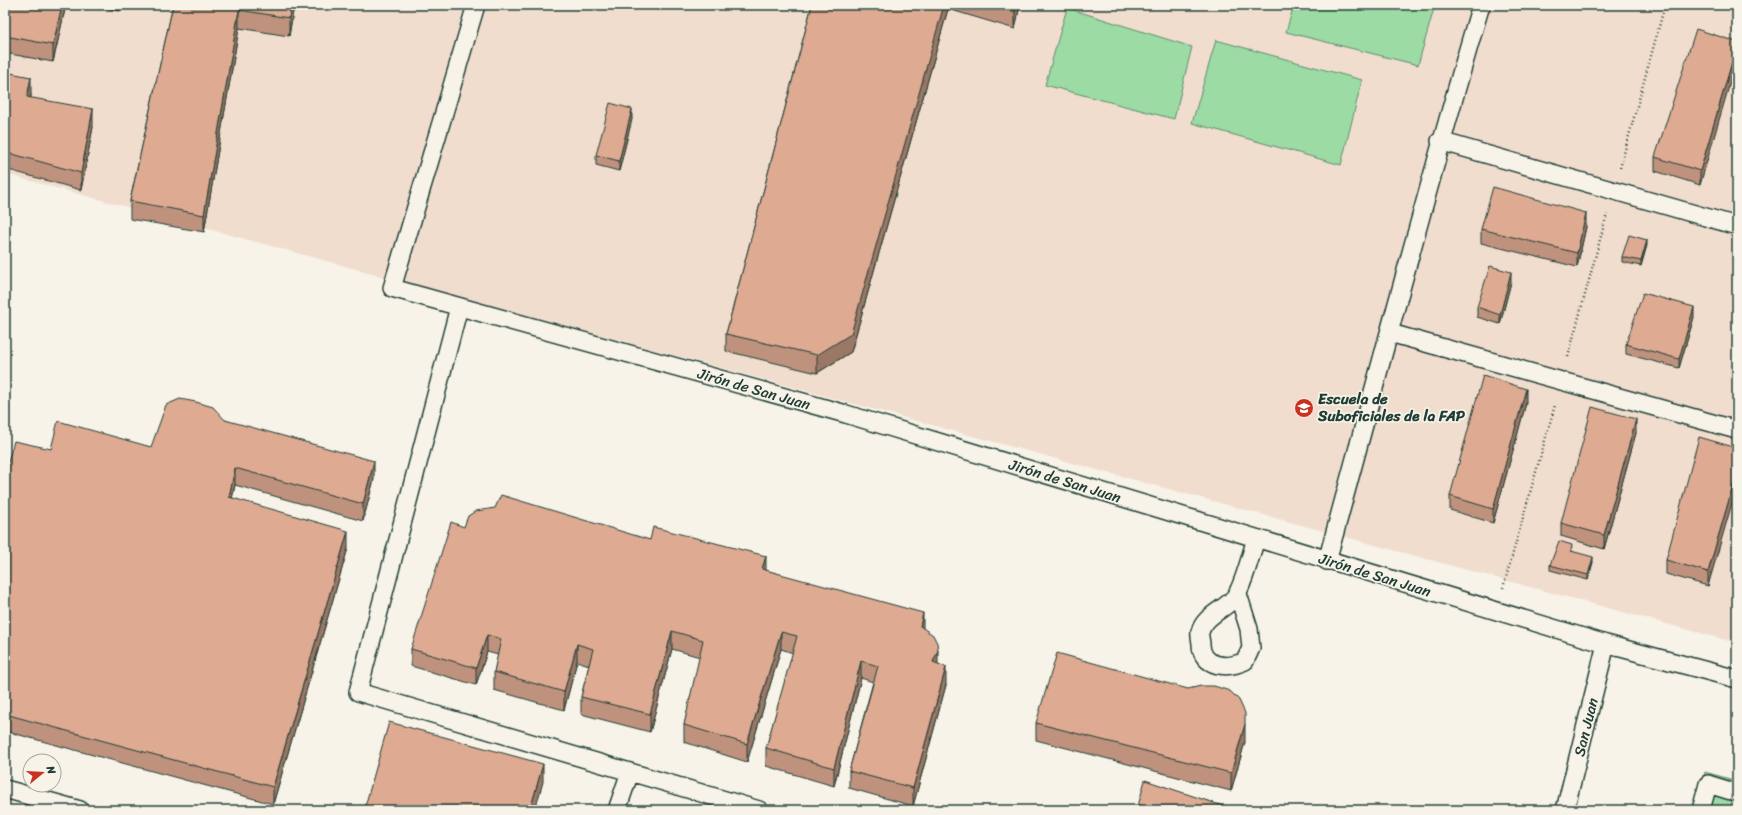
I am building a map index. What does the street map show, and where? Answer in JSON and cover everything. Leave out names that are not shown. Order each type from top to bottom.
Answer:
[{"type":"lane","name":"Jirón de San Juan","points":[[476,5],[392,288],[846,414],[1496,612],[1606,644],[1737,679]]},
{"type":"lane","points":[[1327,561],[1390,333],[1440,141],[1481,5]]},
{"type":"lane","points":[[1440,141],[1737,226]]},
{"type":"lane","points":[[459,307],[358,692],[759,810]]},
{"type":"lane","points":[[1390,333],[1737,430]]},
{"type":"lane","points":[[1238,594],[1256,540]]},
{"type":"lane","name":"San Juan","points":[[1566,810],[1606,644]]},
{"type":"lane","points":[[617,810],[630,772]]},
{"type":"lane","points":[[1701,810],[1708,784],[1737,793]]},
{"type":"lane","points":[[5,789],[80,810]]},
{"type":"path","points":[[1496,612],[1562,381],[1665,5]]},
{"type":"shaded area","name":"Escuela de Suboficiales de la FAP","points":[[5,5],[1737,5],[1737,643],[5,174]]},
{"type":"green space","points":[[1294,5],[1435,5],[1418,65],[1286,32]]},
{"type":"green space","points":[[1067,8],[1192,47],[1174,119],[1045,85]]},
{"type":"green space","points":[[1216,40],[1362,80],[1341,165],[1192,123]]},
{"type":"green space","points":[[1705,772],[1737,781],[1737,810],[1692,810]]},
{"type":"building","points":[[5,5],[62,5],[53,45],[5,36]]},
{"type":"building","points":[[173,5],[291,5],[289,18],[239,10],[204,215],[130,201]]},
{"type":"building","points":[[812,5],[944,5],[851,334],[817,355],[726,334]]},
{"type":"building","points":[[993,5],[1016,5],[1015,12]]},
{"type":"building","points":[[1696,29],[1737,42],[1700,171],[1655,157]]},
{"type":"building","points":[[5,72],[31,77],[27,97],[93,109],[81,173],[5,152]]},
{"type":"building","points":[[610,103],[632,109],[619,161],[596,155]]},
{"type":"building","points":[[1493,187],[1586,213],[1577,253],[1481,229]]},
{"type":"building","points":[[1629,235],[1647,240],[1641,261],[1622,257]]},
{"type":"building","points":[[1490,266],[1511,272],[1500,315],[1477,307]]},
{"type":"building","points":[[1643,293],[1694,307],[1679,359],[1626,344]]},
{"type":"building","points":[[1483,375],[1526,389],[1493,509],[1450,496]]},
{"type":"building","points":[[180,399],[213,407],[225,420],[374,461],[363,504],[235,468],[229,497],[348,531],[273,787],[5,714],[5,472],[14,441],[51,449],[58,421],[151,447],[166,405]]},
{"type":"building","points":[[1592,407],[1636,419],[1604,535],[1561,523]]},
{"type":"building","points":[[1699,437],[1737,448],[1737,472],[1708,572],[1666,560]]},
{"type":"building","points":[[501,495],[650,540],[653,527],[766,556],[762,569],[923,613],[920,626],[933,635],[937,643],[938,650],[933,662],[946,667],[913,788],[849,771],[878,666],[861,661],[834,768],[766,748],[797,636],[781,632],[747,744],[684,725],[703,640],[672,631],[650,714],[581,697],[593,649],[577,644],[564,692],[494,672],[501,639],[487,635],[476,668],[411,649],[451,522],[464,527],[468,516],[476,511],[495,508]]},
{"type":"building","points":[[1559,541],[1572,545],[1571,551],[1593,557],[1588,575],[1550,565]]},
{"type":"building","points":[[1057,653],[1188,689],[1201,686],[1214,686],[1230,691],[1239,700],[1245,713],[1245,724],[1231,773],[1036,723]]},
{"type":"building","points":[[389,722],[543,764],[530,810],[364,810]]},
{"type":"building","points":[[1145,780],[1235,810],[1137,810]]},
{"type":"place","name":"Escuela de Suboficiales de la FAP","points":[[1304,408]]}]
